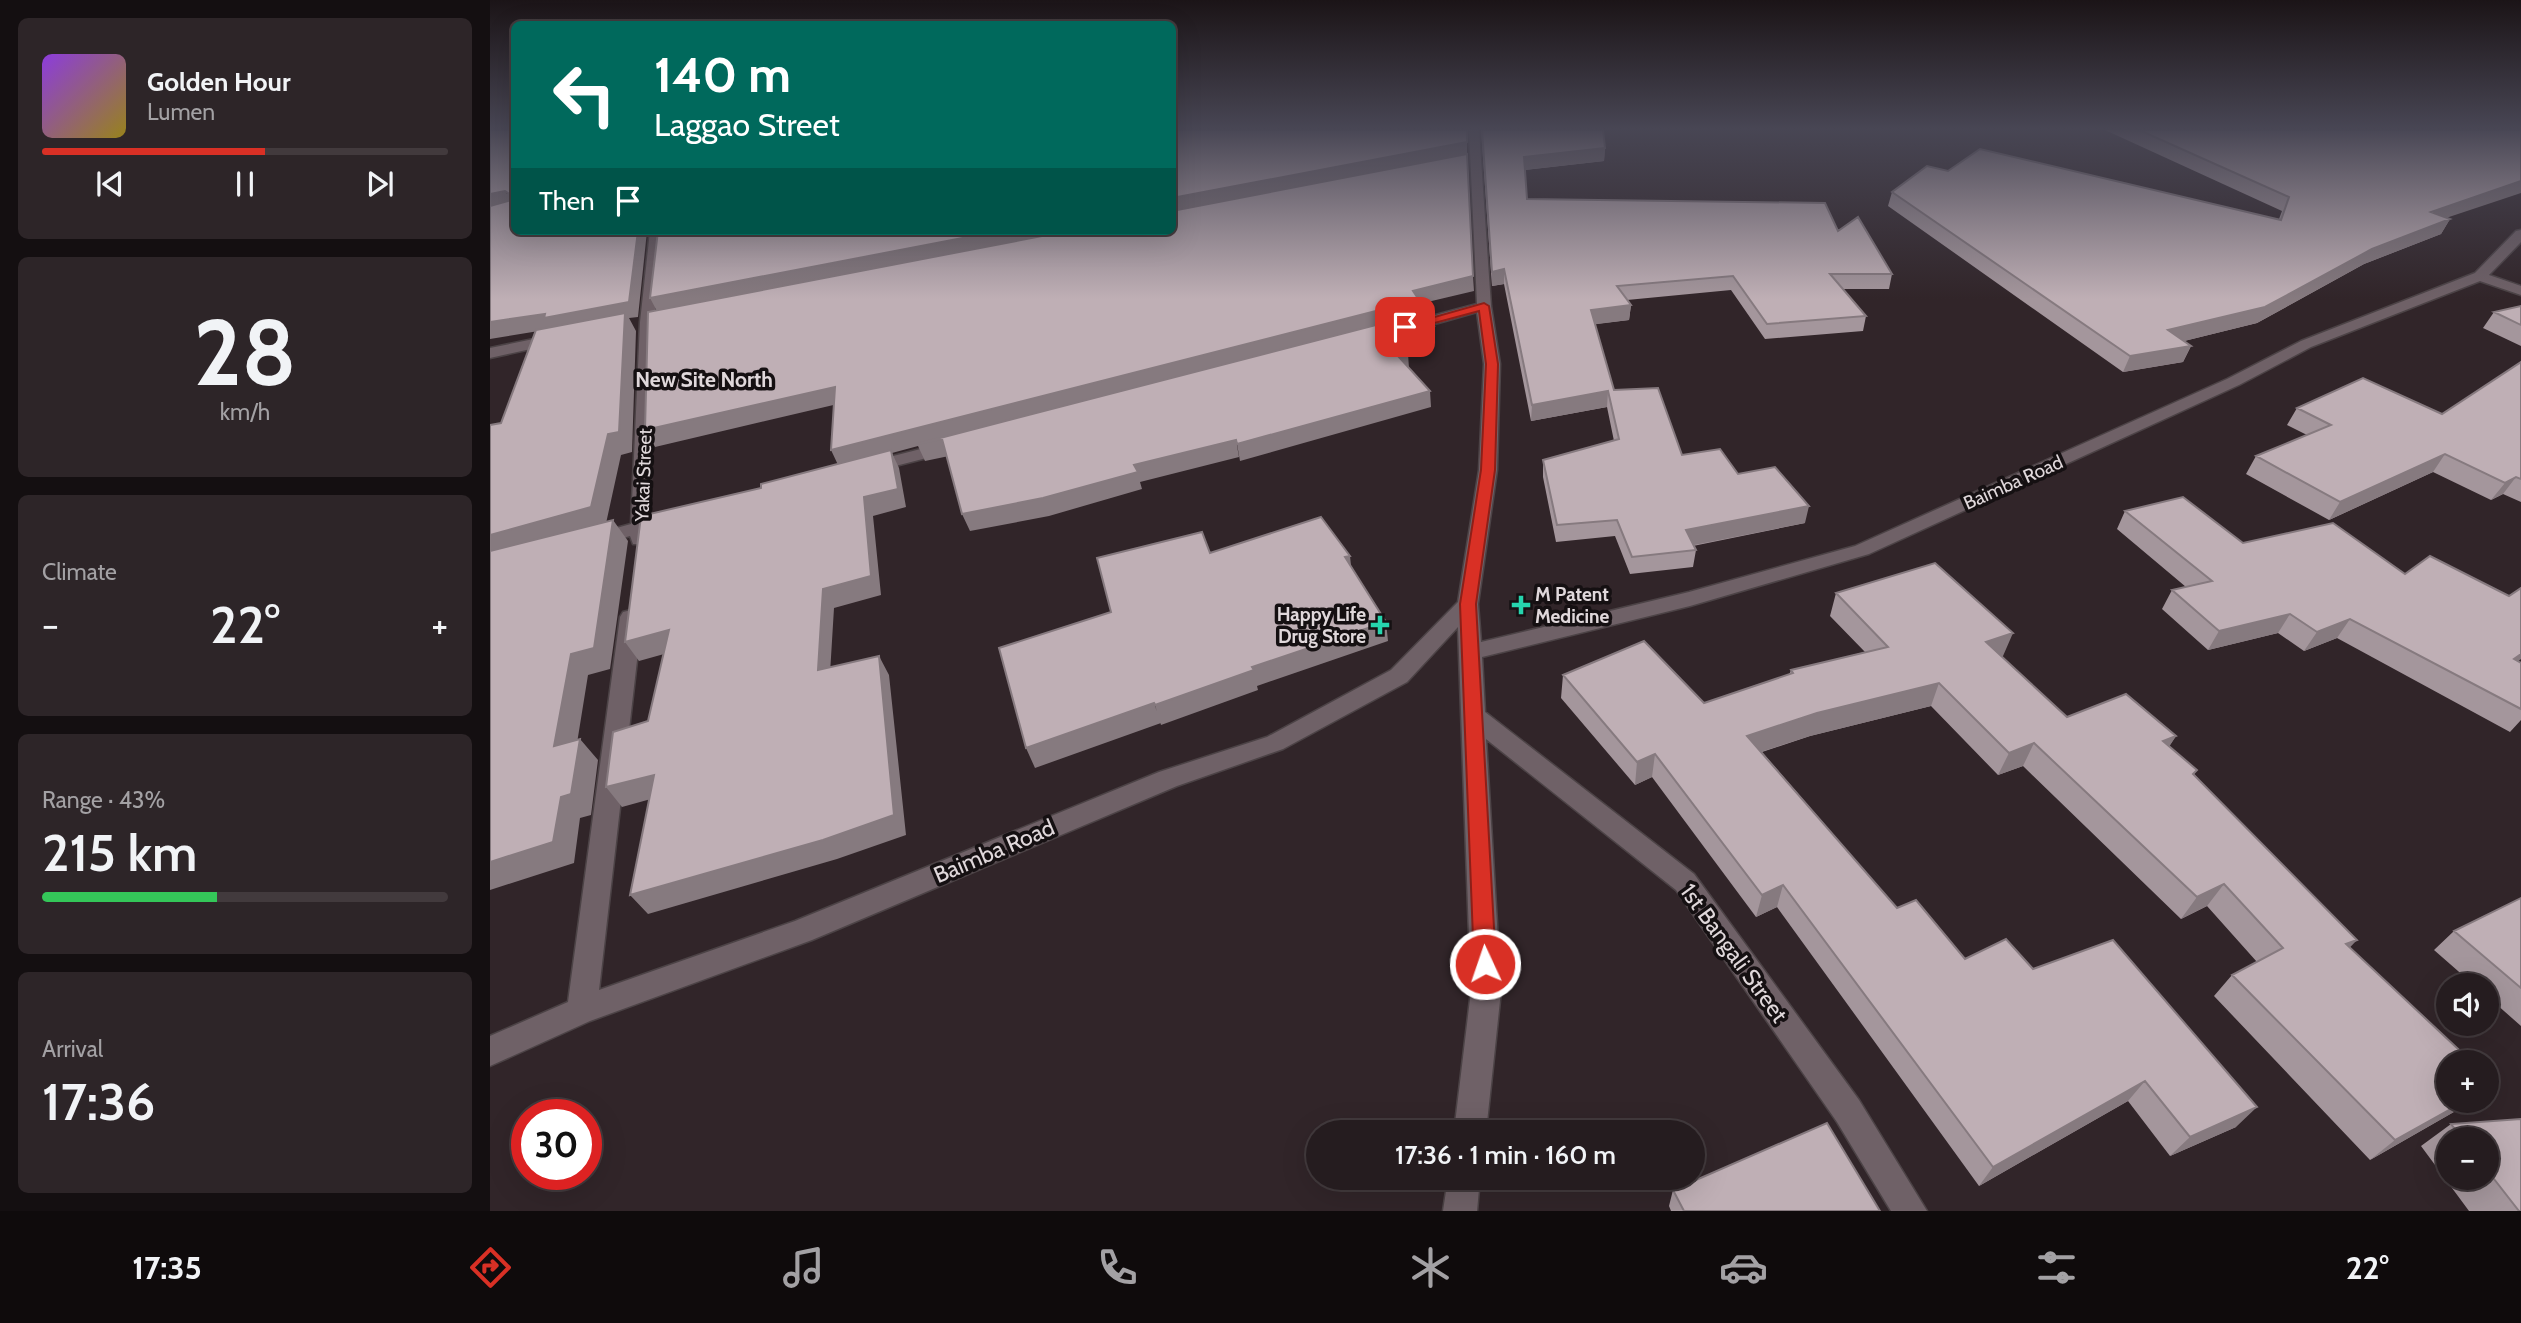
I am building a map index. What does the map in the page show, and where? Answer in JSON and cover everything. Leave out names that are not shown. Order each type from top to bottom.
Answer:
[{"type":"street","points":[[1471,1120],[1486,991],[1468,604],[1488,470],[1492,364],[1472,187]]},
{"type":"street","name":"Baimba Road","points":[[1470,652],[1690,599],[1862,550],[2233,382],[2306,344],[2480,276],[2521,234]]},
{"type":"street","name":"Yakai Street","points":[[639,554],[648,322],[657,235]]},
{"type":"street","points":[[2480,276],[2521,291]]},
{"type":"street","points":[[1390,331],[1484,306]]},
{"type":"street","points":[[490,353],[569,337]]},
{"type":"street","points":[[856,471],[963,443]]},
{"type":"street","points":[[579,543],[682,516]]},
{"type":"street","points":[[582,1010],[633,596]]},
{"type":"street","name":"Baimba Road","points":[[490,1051],[582,1010],[802,931],[1168,779],[1275,743],[1399,676],[1468,604]]},
{"type":"street","name":"1st Bangali Street","points":[[1473,716],[1685,882],[1848,1111],[1910,1211]]},
{"type":"street","points":[[1460,1211],[1463,1190]]},
{"type":"building","points":[[490,187],[511,187],[511,235],[637,235],[629,302],[544,318],[545,314],[490,322],[490,206],[508,201],[508,193],[505,191],[490,194]]},
{"type":"building","points":[[1176,187],[1233,187],[1176,197]]},
{"type":"building","points":[[1299,187],[1469,187],[1473,276],[1413,291],[1419,300],[831,450],[835,387],[645,430],[648,312],[1047,235],[1176,235],[1176,210]]},
{"type":"building","points":[[1486,187],[1526,187],[1527,199],[1825,203],[1838,231],[1858,217],[1892,274],[1830,274],[1866,316],[1767,324],[1733,276],[1617,286],[1631,305],[1591,310],[1614,390],[1658,388],[1682,455],[1720,449],[1738,474],[1775,467],[1809,506],[1686,530],[1696,550],[1632,557],[1617,520],[1557,525],[1543,460],[1619,439],[1608,391],[1532,405],[1504,269],[1492,272]]},
{"type":"building","points":[[1899,187],[2139,187],[2281,220],[2289,197],[2266,187],[2505,187],[2431,212],[2450,219],[2372,249],[2265,307],[2168,330],[2191,346],[2130,356],[1892,192]]},
{"type":"building","points":[[658,235],[978,235],[650,298]]},
{"type":"building","points":[[2521,306],[2521,325],[2494,312]]},
{"type":"building","points":[[1426,312],[1434,326],[1388,333],[1408,353],[1398,356],[1430,391],[1237,444],[1236,440],[1134,465],[1138,472],[1043,498],[962,514],[942,439],[917,444]]},
{"type":"building","points":[[625,313],[619,432],[608,434],[591,507],[490,535],[490,425],[501,423],[536,330]]},
{"type":"building","points":[[2521,362],[2521,479],[2516,477],[2505,483],[2445,454],[2340,502],[2256,456],[2331,425],[2297,408],[2363,378],[2442,414]]},
{"type":"building","points":[[891,450],[898,489],[864,497],[871,576],[823,589],[818,670],[879,656],[894,815],[823,840],[630,895],[654,775],[606,787],[613,732],[648,721],[669,630],[625,642],[641,516],[761,488],[761,484]]},
{"type":"building","points":[[2183,497],[2243,543],[2333,523],[2405,574],[2430,556],[2509,596],[2521,588],[2521,654],[2514,659],[2521,663],[2521,709],[2350,619],[2317,632],[2290,614],[2219,631],[2172,590],[2212,581],[2125,511]]},
{"type":"building","points":[[1321,517],[1350,556],[1345,557],[1386,622],[1026,748],[999,648],[1111,612],[1097,558],[1202,532],[1210,553]]},
{"type":"building","points":[[613,520],[594,648],[571,654],[554,746],[580,739],[571,794],[561,797],[553,842],[490,862],[490,551]]},
{"type":"building","points":[[1935,563],[2013,633],[1986,642],[2067,717],[2126,694],[2176,736],[2163,741],[2197,770],[2193,774],[2357,940],[2346,944],[2436,1028],[2436,1036],[2444,1036],[2459,1050],[2436,1050],[2436,1113],[2443,1113],[2395,1140],[2232,975],[2283,948],[2224,884],[2197,897],[2034,743],[2009,753],[1939,683],[1817,713],[1747,736],[1897,908],[1916,900],[1965,959],[2006,939],[2033,969],[2113,940],[2257,1107],[2190,1137],[2145,1081],[1993,1167],[1783,885],[1762,895],[1655,754],[1637,762],[1563,675],[1644,641],[1704,703],[1793,673],[1791,670],[1888,647],[1836,593]]},
{"type":"building","points":[[2521,898],[2521,988],[2454,931]]},
{"type":"building","points":[[2521,1119],[2521,1211],[2499,1185],[2499,1127],[2453,1127],[2451,1124]]},
{"type":"building","points":[[1827,1123],[1880,1211],[1684,1211],[1673,1190],[1705,1190],[1705,1176]]},
{"type":"place","name":"M Patent Medicine","points":[[1521,605]]},
{"type":"place","name":"Happy Life Drug Store","points":[[1380,625]]},
{"type":"district","name":"New Site North","points":[[704,380]]},
{"type":"route","points":[[1405,327],[1484,306],[1492,364],[1488,470],[1468,604],[1485,964]]}]
